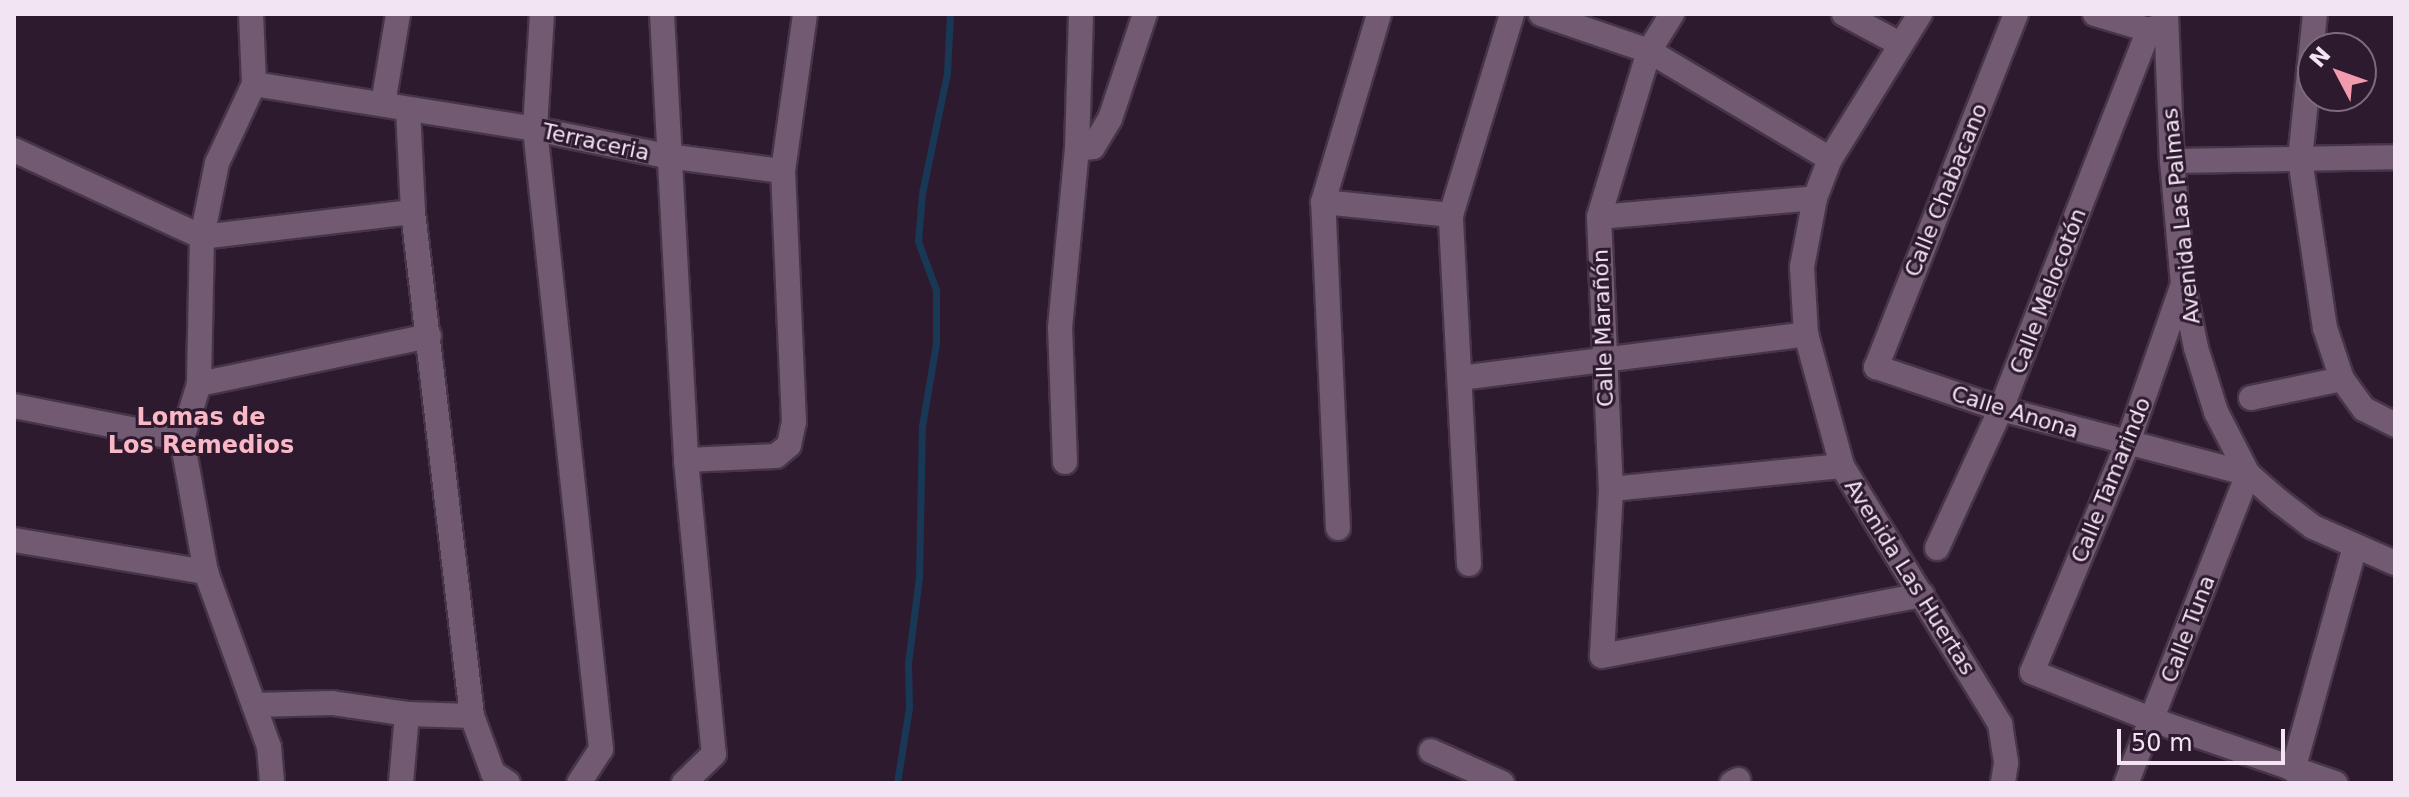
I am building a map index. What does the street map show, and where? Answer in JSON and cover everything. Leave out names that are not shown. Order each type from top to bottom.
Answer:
[{"type":"street","points":[[251,14],[254,84],[217,163],[202,237],[199,384],[182,439],[206,572],[269,747],[272,783]]},
{"type":"street","points":[[383,104],[398,14]]},
{"type":"street","points":[[542,14],[535,129],[601,749],[579,783]]},
{"type":"street","points":[[662,14],[667,156],[686,460],[714,754],[684,783]]},
{"type":"street","points":[[686,460],[776,456],[789,445],[794,422],[783,171],[805,14]]},
{"type":"street","points":[[1065,462],[1060,328],[1077,149],[1081,14]]},
{"type":"street","points":[[1077,149],[1093,147],[1110,119],[1145,14]]},
{"type":"street","points":[[1338,528],[1323,202],[1379,14]]},
{"type":"street","points":[[1469,564],[1451,215],[1512,14]]},
{"type":"street","points":[[1541,14],[1649,51],[1830,159]]},
{"type":"street","name":"Calle Marañón","points":[[1672,14],[1649,51],[1599,217],[1611,489],[1602,656],[1922,595]]},
{"type":"street","points":[[1844,14],[1900,44]]},
{"type":"street","name":"Avenida Las Huertas","points":[[1920,14],[1830,159],[1815,198],[1802,267],[1806,334],[1842,466],[2000,724],[2006,763],[2003,783]]},
{"type":"street","name":"Calle Chabacano","points":[[1876,367],[2016,14]]},
{"type":"street","points":[[2095,14],[2166,20]]},
{"type":"street","points":[[2315,14],[2300,159],[2325,328],[2342,379],[2364,409],[2395,425]]},
{"type":"street","name":"Avenida Las Palmas","points":[[2166,20],[2172,161],[2183,284],[2196,348],[2230,446],[2248,474],[2313,527],[2395,563]]},
{"type":"street","name":"Calle Melocotón","points":[[1937,548],[2001,409],[2166,20]]},
{"type":"street","name":"Terraceria","points":[[254,84],[535,129],[667,156],[783,171]]},
{"type":"street","points":[[408,109],[413,212],[472,716],[493,773],[508,783]]},
{"type":"street","points":[[14,150],[202,237],[413,212]]},
{"type":"street","points":[[2172,161],[2395,157]]},
{"type":"street","points":[[1599,217],[1815,198]]},
{"type":"street","points":[[1323,202],[1451,215]]},
{"type":"street","name":"Calle Tamarindo","points":[[2153,720],[2032,672],[2127,445],[2183,284]]},
{"type":"street","points":[[1460,378],[1603,357],[1806,334]]},
{"type":"street","points":[[199,384],[429,336]]},
{"type":"street","name":"Calle Anona","points":[[1876,367],[2001,409],[2127,445],[2248,474]]},
{"type":"street","points":[[2251,398],[2342,379]]},
{"type":"street","points":[[14,406],[182,439]]},
{"type":"street","points":[[1611,489],[1842,466]]},
{"type":"street","name":"Calle Tuna","points":[[2126,783],[2248,474]]},
{"type":"street","points":[[14,540],[206,572]]},
{"type":"street","points":[[2285,776],[2355,547]]},
{"type":"street","points":[[254,705],[332,703],[407,714],[472,716]]},
{"type":"street","points":[[401,783],[407,714]]},
{"type":"street","points":[[2153,720],[2285,776],[2335,783]]},
{"type":"street","points":[[1431,751],[1502,783]]},
{"type":"waterway","points":[[897,783],[909,707],[908,663],[919,577],[922,426],[936,343],[936,290],[918,241],[922,193],[947,73],[950,14]]},
{"type":"district","name":"Lomas de Los Remedios","points":[[201,432]]}]
